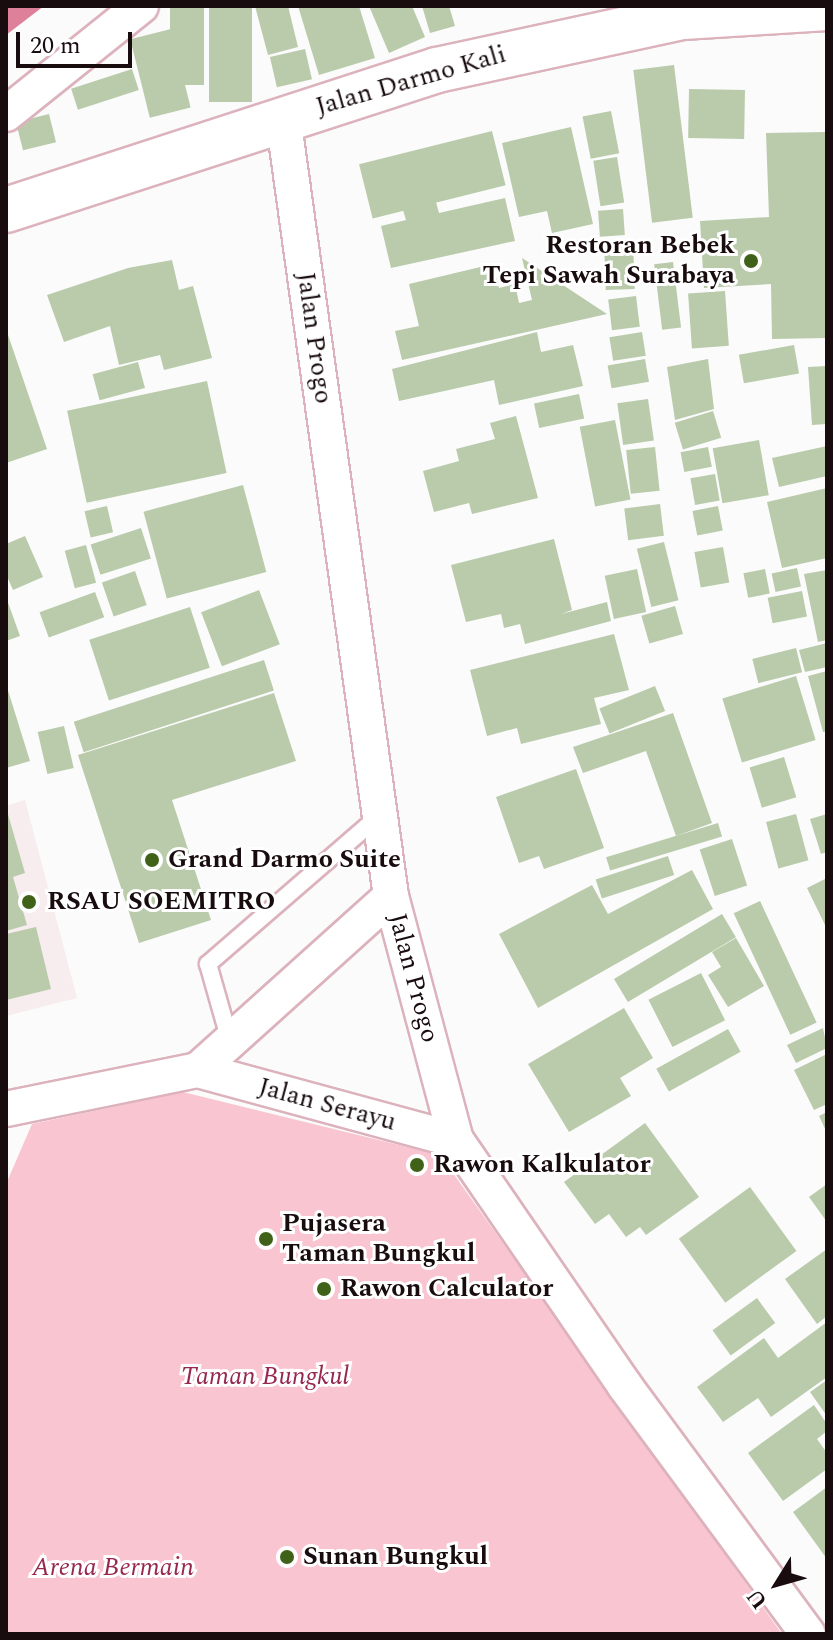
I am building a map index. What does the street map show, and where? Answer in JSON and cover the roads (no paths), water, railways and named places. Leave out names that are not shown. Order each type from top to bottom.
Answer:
[{"type":"main road","name":"Jalan Darmo Kali","points":[[6,210],[283,117],[437,70],[682,11],[827,8]]},
{"type":"street","points":[[6,114],[141,6]]},
{"type":"street","name":"Jalan Progo","points":[[283,117],[391,896],[456,1140],[625,1386],[808,1634]]},
{"type":"street","points":[[198,1070],[391,896]]},
{"type":"street","name":"Jalan Serayu","points":[[9,1114],[198,1070],[456,1140]]},
{"type":"lane","points":[[230,1041],[208,964],[380,816]]},
{"type":"place","name":"Restoran Bebek Tepi Sawah Surabaya","points":[[751,261]]},
{"type":"place","name":"Grand Darmo Suite","points":[[152,860]]},
{"type":"place","name":"RSAU SOEMITRO","points":[[29,902]]},
{"type":"place","name":"Rawon Kalkulator","points":[[417,1165]]},
{"type":"place","name":"Pujasera Taman Bungkul","points":[[266,1239]]},
{"type":"place","name":"Rawon Calculator","points":[[324,1289]]},
{"type":"place","name":"Sunan Bungkul","points":[[287,1557]]},
{"type":"park label","name":"Taman Bungkul","points":[[265,1377]]},
{"type":"park label","name":"Arena Bermain","points":[[113,1568]]}]
